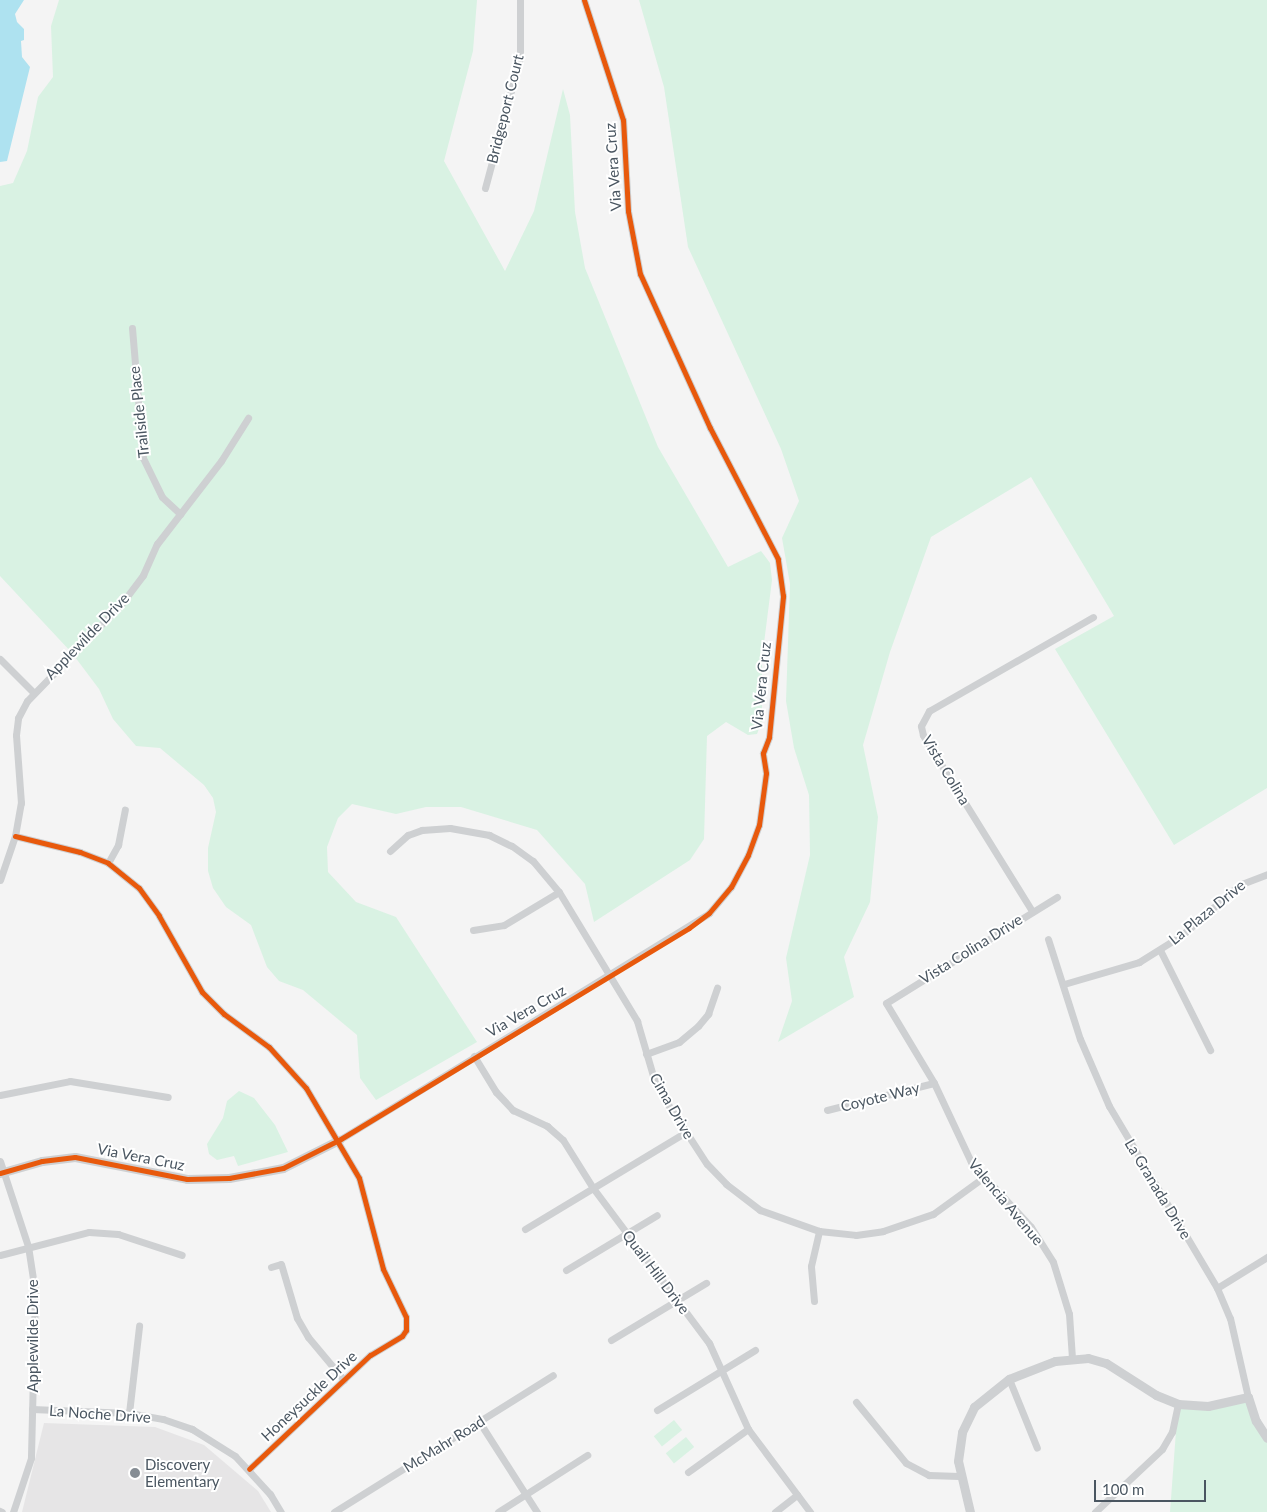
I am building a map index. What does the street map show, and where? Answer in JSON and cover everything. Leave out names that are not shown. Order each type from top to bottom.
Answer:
[{"type":"street","name":"Bridgeport Court","points":[[486,188],[520,57],[520,0]]},
{"type":"street","name":"Via Vera Cruz","points":[[2,1173],[42,1161],[75,1157],[187,1179],[229,1178],[283,1168],[339,1140],[474,1056],[610,976],[708,914],[731,887],[748,855],[759,825],[766,773],[763,754],[770,737],[783,596],[778,559],[710,428],[640,274],[628,211],[623,120],[584,0]]},
{"type":"street","name":"Trailside Place","points":[[132,328],[143,458],[162,497],[180,514]]},
{"type":"street","name":"Applewilde Drive","points":[[0,880],[15,836],[21,803],[16,736],[18,718],[34,692],[122,603],[143,575],[157,544],[248,418]]},
{"type":"street","name":"Vista Colina","points":[[1032,911],[923,735],[921,726],[929,711],[1093,618]]},
{"type":"street","points":[[0,659],[34,692]]},
{"type":"street","points":[[108,863],[118,845],[125,810]]},
{"type":"street","name":"Cima Drive","points":[[390,851],[408,834],[422,830],[450,828],[476,831],[512,846],[533,861],[559,892],[637,1021],[656,1086],[707,1164],[744,1200],[794,1225],[819,1231],[856,1235],[913,1224],[933,1214],[984,1177]]},
{"type":"street","name":"Honeysuckle Drive","points":[[15,836],[80,852],[108,863],[139,888],[159,916],[202,992],[224,1014],[289,1066],[339,1140],[359,1178],[383,1270],[406,1317],[406,1330],[402,1336],[370,1355],[250,1469]]},
{"type":"street","name":"La Plaza Drive","points":[[1064,984],[1120,969],[1160,950],[1182,935],[1239,885],[1267,874]]},
{"type":"street","points":[[473,930],[504,925],[559,892]]},
{"type":"street","name":"Vista Colina Drive","points":[[886,1003],[1057,897]]},
{"type":"street","name":"La Granada Drive","points":[[1048,939],[1064,984],[1080,1039],[1109,1106],[1217,1288],[1230,1318],[1248,1397],[1256,1421],[1267,1438]]},
{"type":"street","points":[[1160,950],[1210,1050]]},
{"type":"street","points":[[646,1054],[680,1042],[698,1026],[708,1014],[717,988]]},
{"type":"street","name":"Valencia Avenue","points":[[886,1003],[934,1083],[958,1142],[984,1177],[1031,1227],[1053,1262],[1069,1314],[1072,1358]]},
{"type":"street","name":"Quail Hill Drive","points":[[474,1056],[496,1092],[513,1110],[547,1126],[563,1140],[593,1188],[709,1343],[723,1370],[748,1429],[810,1512]]},
{"type":"street","points":[[0,1095],[70,1082],[168,1097]]},
{"type":"street","name":"Coyote Way","points":[[827,1110],[934,1083]]},
{"type":"street","points":[[525,1229],[686,1132]]},
{"type":"street","name":"Applewilde Drive","points":[[0,1161],[2,1173],[28,1246],[35,1292],[31,1458],[13,1512]]},
{"type":"street","points":[[566,1270],[657,1215]]},
{"type":"street","points":[[814,1301],[811,1266],[819,1231]]},
{"type":"street","points":[[0,1255],[28,1246],[89,1232],[118,1234],[182,1255]]},
{"type":"street","points":[[1217,1288],[1267,1256]]},
{"type":"street","points":[[271,1266],[281,1264],[297,1318],[308,1337],[344,1380]]},
{"type":"street","points":[[611,1340],[706,1283]]},
{"type":"street","points":[[129,1413],[139,1326]]},
{"type":"street","points":[[657,1410],[755,1350]]},
{"type":"street","points":[[970,1512],[959,1476],[962,1432],[974,1407],[1009,1379],[1055,1361],[1088,1358],[1106,1363],[1156,1396],[1178,1404],[1208,1406],[1248,1397]]},
{"type":"street","name":"McMahr Road","points":[[334,1512],[480,1423],[553,1375]]},
{"type":"street","points":[[1009,1379],[1037,1448]]},
{"type":"street","points":[[856,1402],[906,1463],[929,1475],[959,1476]]},
{"type":"street","points":[[1095,1512],[1162,1449],[1172,1432],[1178,1404]]},
{"type":"street","name":"La Noche Drive","points":[[32,1409],[129,1413],[163,1418],[192,1429],[236,1456],[250,1469],[281,1512]]},
{"type":"street","points":[[480,1423],[537,1512]]},
{"type":"street","points":[[688,1472],[748,1429]]},
{"type":"street","points":[[498,1512],[586,1455]]},
{"type":"street","points":[[775,1512],[797,1495]]},
{"type":"shaded area","name":"Discovery Elementary","points":[[44,1423],[155,1427],[204,1445],[258,1491],[271,1512],[22,1512]]},
{"type":"green space","points":[[59,0],[477,0],[473,51],[444,161],[505,271],[534,211],[563,89],[570,115],[575,212],[585,268],[658,447],[728,567],[761,551],[770,563],[772,580],[762,659],[762,721],[757,734],[748,735],[726,722],[707,736],[704,839],[690,860],[594,922],[585,884],[537,830],[461,807],[426,807],[396,814],[352,804],[338,818],[327,847],[328,872],[356,902],[396,917],[477,1042],[376,1100],[360,1078],[357,1035],[303,990],[279,981],[267,967],[251,925],[226,907],[213,888],[208,871],[208,848],[216,812],[213,798],[204,785],[160,748],[136,746],[113,719],[99,689],[72,653],[0,576],[0,186],[13,183],[27,151],[38,97],[53,77],[51,26]]},
{"type":"green space","points":[[639,0],[1267,0],[1267,788],[1174,845],[1055,649],[1114,616],[1031,477],[931,537],[890,652],[863,745],[878,817],[870,902],[844,957],[854,997],[778,1042],[792,1001],[786,958],[810,855],[809,795],[794,748],[786,701],[790,584],[782,538],[799,501],[781,449],[688,247],[664,87]]},
{"type":"green space","points":[[239,1091],[254,1098],[275,1125],[288,1152],[238,1166],[234,1156],[217,1160],[209,1154],[207,1144],[223,1118],[227,1101]]},
{"type":"green space","points":[[1248,1397],[1267,1439],[1267,1512],[1170,1512],[1178,1404],[1188,1405]]},
{"type":"green space","points":[[674,1420],[682,1430],[662,1446],[654,1436]]},
{"type":"green space","points":[[686,1437],[694,1447],[674,1463],[666,1453]]},
{"type":"water","points":[[0,0],[24,0],[15,14],[17,22],[24,29],[24,40],[21,41],[22,57],[30,67],[7,161],[0,162]]},
{"type":"cycle path","points":[[0,1173],[42,1161],[75,1157],[187,1179],[229,1178],[283,1168],[339,1140],[689,928],[709,913],[731,887],[748,855],[759,825],[766,773],[763,753],[769,737],[783,596],[778,559],[710,428],[640,274],[628,211],[623,120],[584,0]]},
{"type":"cycle path","points":[[15,836],[80,852],[108,863],[139,888],[159,916],[202,992],[224,1014],[269,1047],[306,1088],[359,1178],[383,1269],[406,1317],[406,1330],[402,1336],[370,1355],[249,1469]]},
{"type":"place","name":"Discovery Elementary","points":[[135,1473]]}]
